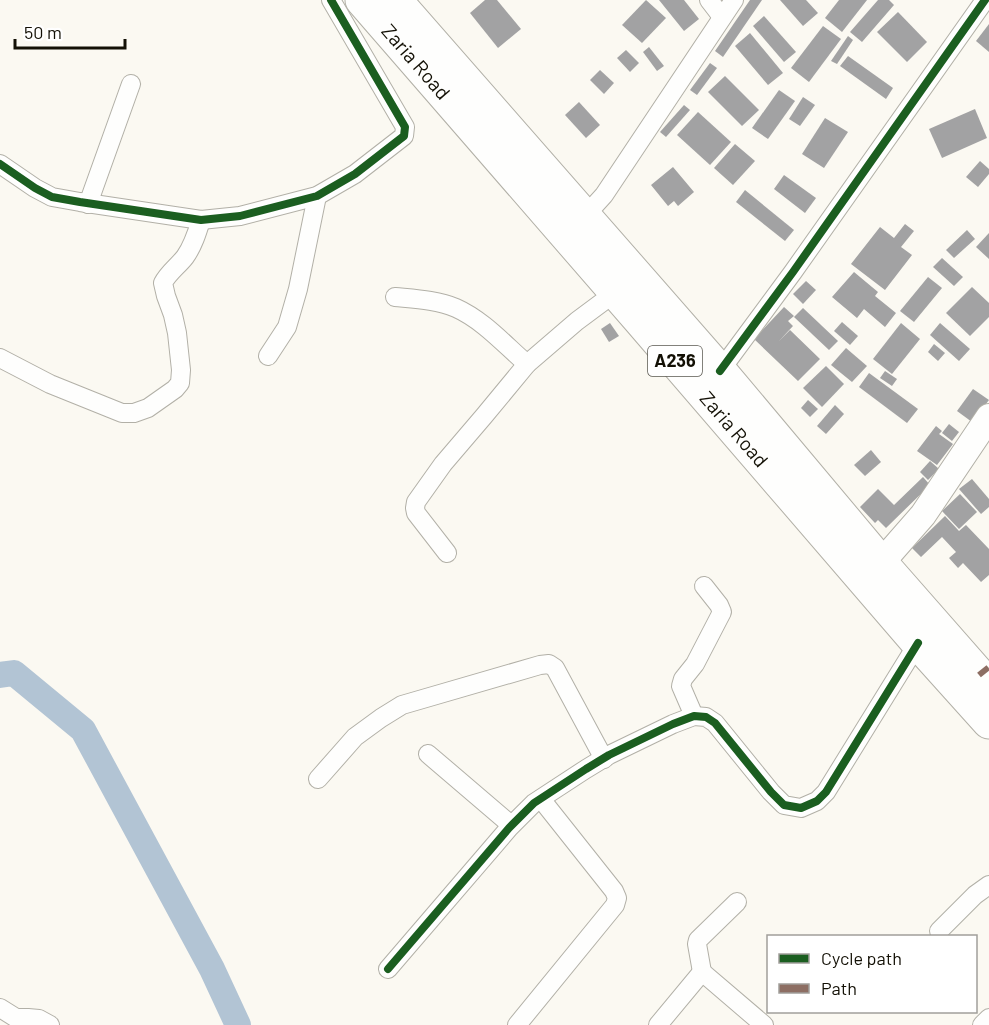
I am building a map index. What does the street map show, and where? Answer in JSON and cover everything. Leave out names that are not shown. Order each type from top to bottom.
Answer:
[{"type":"highway","name":"Zaria Road","points":[[362,0],[616,292],[649,309],[918,643],[989,722]]},
{"type":"highway","name":"A236","points":[[395,0],[585,216],[649,309],[720,371],[881,563],[989,686]]},
{"type":"street","points":[[0,164],[35,188],[52,196],[88,204],[201,220],[240,216],[317,196],[355,174],[404,136],[405,127],[331,0]]},
{"type":"street","points":[[709,0],[722,17]]},
{"type":"street","points":[[585,216],[604,195],[734,0]]},
{"type":"street","points":[[720,371],[793,272],[985,0]]},
{"type":"street","points":[[88,204],[131,84]]},
{"type":"street","points":[[268,356],[287,327],[298,289],[317,196]]},
{"type":"street","points":[[0,358],[50,384],[122,412],[134,413],[148,408],[175,390],[180,383],[179,346],[173,315],[163,284],[166,276],[185,257],[201,220]]},
{"type":"street","points":[[447,553],[416,513],[416,502],[442,464],[527,364],[577,321],[616,292]]},
{"type":"street","points":[[395,297],[427,301],[454,308],[475,319],[527,364]]},
{"type":"street","points":[[881,563],[923,515],[989,417]]},
{"type":"street","points":[[694,716],[681,686],[722,612],[704,586]]},
{"type":"street","points":[[388,969],[511,825],[534,803],[586,768],[694,716],[706,717],[715,723],[784,805],[801,808],[817,801],[826,792],[918,643]]},
{"type":"street","points":[[318,779],[355,737],[402,705],[549,664],[555,668],[604,759]]},
{"type":"street","points":[[428,754],[511,825]]},
{"type":"street","points":[[517,1025],[615,905],[617,898],[614,891],[541,799]]},
{"type":"street","points":[[939,931],[975,895],[989,885]]},
{"type":"street","points":[[737,902],[698,940],[702,972],[764,1025]]},
{"type":"street","points":[[658,1025],[702,972]]},
{"type":"street","points":[[0,1008],[16,1018],[28,1017],[50,1025]]},
{"type":"street","points":[[982,1025],[989,1018]]},
{"type":"building","points":[[485,0],[497,0],[521,29],[498,48],[470,13]]},
{"type":"building","points":[[646,0],[666,18],[642,43],[622,25]]},
{"type":"building","points":[[659,0],[684,0],[699,19],[684,31]]},
{"type":"building","points":[[750,0],[762,0],[723,57],[715,51]]},
{"type":"building","points":[[780,0],[806,0],[818,13],[803,26]]},
{"type":"building","points":[[839,0],[867,0],[842,32],[825,18]]},
{"type":"building","points":[[878,0],[889,0],[894,5],[862,42],[850,32]]},
{"type":"building","points":[[898,12],[927,42],[907,62],[877,32]]},
{"type":"building","points":[[764,16],[796,52],[784,62],[753,26]]},
{"type":"building","points":[[989,24],[989,52],[976,41]]},
{"type":"building","points":[[823,26],[841,39],[809,82],[791,68]]},
{"type":"building","points":[[750,33],[783,73],[768,85],[735,46]]},
{"type":"building","points":[[848,36],[853,40],[837,64],[831,61]]},
{"type":"building","points":[[649,47],[664,66],[657,71],[643,52]]},
{"type":"building","points":[[626,50],[639,63],[630,72],[617,58]]},
{"type":"building","points":[[848,56],[893,88],[886,99],[840,66]]},
{"type":"building","points":[[710,63],[717,68],[697,95],[690,90]]},
{"type":"building","points":[[600,70],[614,83],[604,94],[590,80]]},
{"type":"building","points":[[725,76],[759,110],[742,126],[708,92]]},
{"type":"building","points":[[779,90],[795,101],[768,139],[752,128]]},
{"type":"building","points":[[803,97],[815,105],[800,126],[789,119]]},
{"type":"building","points":[[579,102],[600,125],[586,138],[565,115]]},
{"type":"building","points":[[684,105],[690,110],[666,137],[660,132]]},
{"type":"building","points":[[975,109],[987,138],[942,158],[929,129]]},
{"type":"building","points":[[698,112],[731,142],[710,165],[677,135]]},
{"type":"building","points":[[825,118],[848,132],[824,168],[802,154]]},
{"type":"building","points":[[735,144],[755,161],[733,185],[714,168]]},
{"type":"building","points":[[980,161],[989,169],[989,174],[978,187],[966,177]]},
{"type":"building","points":[[673,167],[694,192],[678,206],[674,201],[668,206],[651,185]]},
{"type":"building","points":[[784,175],[816,198],[805,213],[774,189]]},
{"type":"building","points":[[745,190],[794,230],[785,241],[736,202]]},
{"type":"building","points":[[905,224],[914,231],[901,247],[912,255],[885,290],[851,264],[880,227],[894,238]]},
{"type":"building","points":[[967,230],[975,239],[954,258],[946,250]]},
{"type":"building","points":[[989,233],[989,259],[976,247]]},
{"type":"building","points":[[942,258],[963,277],[954,286],[933,267]]},
{"type":"building","points":[[854,272],[878,292],[875,296],[896,313],[885,327],[864,309],[857,318],[832,297]]},
{"type":"building","points":[[928,277],[942,288],[914,322],[900,311]]},
{"type":"building","points":[[806,281],[816,290],[803,304],[793,294]]},
{"type":"building","points":[[972,287],[989,303],[989,317],[970,336],[946,313]]},
{"type":"building","points":[[784,307],[794,316],[788,321],[793,326],[779,341],[790,330],[820,359],[798,381],[754,339]]},
{"type":"building","points":[[803,308],[838,341],[829,350],[794,317]]},
{"type":"building","points":[[842,322],[858,336],[850,345],[834,331]]},
{"type":"building","points":[[610,323],[619,336],[609,342],[601,329]]},
{"type":"building","points":[[901,323],[920,339],[892,374],[873,359]]},
{"type":"building","points":[[940,323],[970,349],[959,361],[930,335]]},
{"type":"building","points":[[934,344],[945,353],[938,361],[928,352]]},
{"type":"building","points":[[846,348],[867,366],[852,382],[831,365]]},
{"type":"building","points":[[826,366],[844,384],[822,407],[803,388]]},
{"type":"building","points":[[885,371],[897,379],[892,386],[880,378]]},
{"type":"building","points":[[869,373],[918,409],[907,423],[859,387]]},
{"type":"building","points":[[973,389],[989,400],[972,422],[957,411]]},
{"type":"building","points":[[808,400],[818,409],[810,417],[801,408]]},
{"type":"building","points":[[835,405],[844,414],[826,434],[817,426]]},
{"type":"building","points":[[949,424],[959,432],[952,441],[942,433]]},
{"type":"building","points":[[936,426],[942,431],[939,434],[953,444],[937,465],[917,451]]},
{"type":"building","points":[[871,450],[881,462],[865,476],[854,465]]},
{"type":"building","points":[[930,461],[939,469],[928,480],[920,472]]},
{"type":"building","points":[[923,477],[930,485],[886,528],[878,520],[875,523],[860,507],[878,489],[894,505]]},
{"type":"building","points":[[972,479],[989,499],[989,507],[981,514],[959,489]]},
{"type":"building","points":[[960,494],[977,512],[959,529],[942,511]]},
{"type":"building","points":[[945,516],[959,531],[966,525],[989,549],[989,575],[981,582],[963,563],[958,568],[949,558],[956,552],[942,537],[921,557],[912,548]]},
{"type":"waterway","points":[[0,675],[14,673],[83,730],[212,969],[238,1025]]},
{"type":"marked path","points":[[979,675],[989,667]]},
{"type":"cycle path","points":[[0,164],[52,197],[201,220],[240,216],[317,196],[355,174],[404,136],[405,127],[331,0]]},
{"type":"cycle path","points":[[720,371],[793,272],[985,0]]},
{"type":"cycle path","points":[[388,969],[509,828],[534,803],[609,755],[673,724],[694,716],[706,717],[715,723],[784,805],[801,808],[817,801],[826,792],[918,643]]}]
